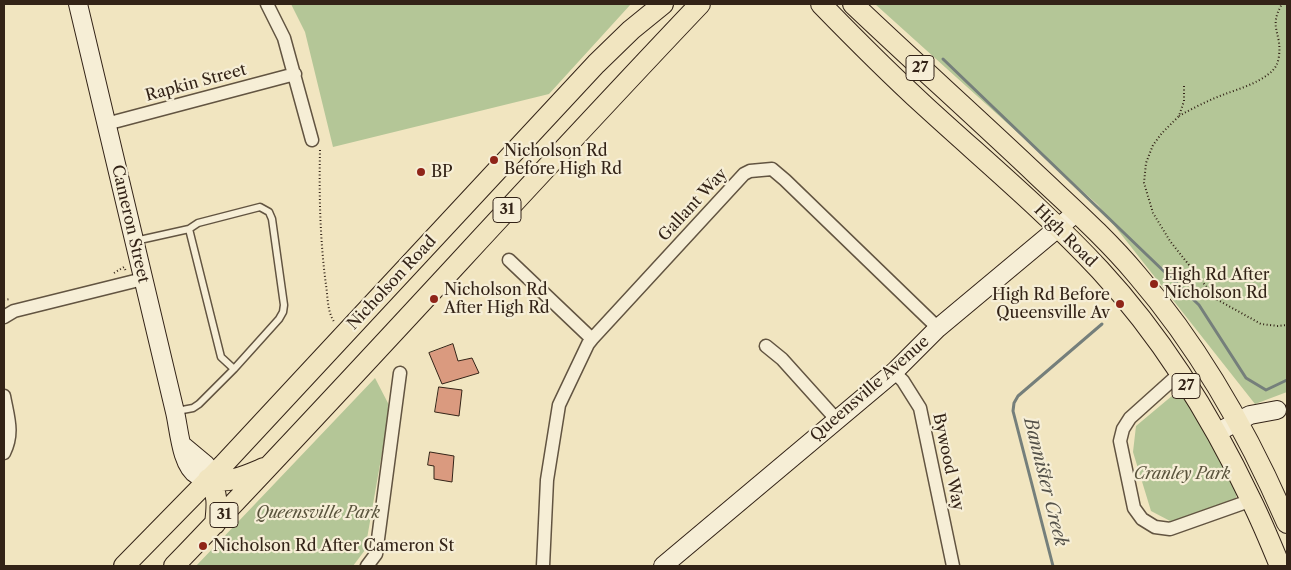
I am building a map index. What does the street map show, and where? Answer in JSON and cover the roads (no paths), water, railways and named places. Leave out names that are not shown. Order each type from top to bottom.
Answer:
[{"type":"main road","name":"Nicholson Road","points":[[124,566],[596,64],[631,30],[663,4]]},
{"type":"main road","name":"31","points":[[174,566],[273,464],[700,4]]},
{"type":"main road","name":"High Road","points":[[821,4],[906,88],[1058,228],[1100,270],[1130,306],[1179,374],[1216,433],[1252,500],[1280,566]]},
{"type":"main road","name":"High Road","points":[[853,4],[1102,236],[1154,295],[1208,373],[1241,428],[1264,470],[1287,523]]},
{"type":"main road","points":[[208,478],[228,481],[273,464]]},
{"type":"main road","points":[[208,478],[217,494],[215,524]]},
{"type":"street","name":"Cameron Street","points":[[78,4],[182,445],[206,465],[208,478]]},
{"type":"street","points":[[267,4],[284,38],[312,140]]},
{"type":"street","name":"Rapkin Street","points":[[106,124],[295,74]]},
{"type":"street","name":"Gallant Way","points":[[542,566],[547,480],[559,405],[588,344],[744,174],[772,169],[938,328]]},
{"type":"street","name":"Queensville Avenue","points":[[663,566],[836,418],[894,372],[938,328],[1077,212]]},
{"type":"street","points":[[509,260],[592,339]]},
{"type":"street","points":[[4,317],[14,311],[143,279]]},
{"type":"street","points":[[766,346],[782,359],[836,418]]},
{"type":"street","name":"Bywood Way","points":[[894,372],[903,381],[920,408],[953,566]]},
{"type":"street","points":[[367,566],[376,554],[400,373]]},
{"type":"street","points":[[1179,374],[1130,418],[1123,429],[1120,441],[1134,508],[1142,519],[1155,527],[1170,529],[1252,500]]},
{"type":"street","points":[[4,396],[10,424],[9,443],[4,454]]},
{"type":"street","points":[[1216,433],[1241,428],[1250,415],[1282,407]]},
{"type":"lane","points":[[133,241],[189,229],[198,223],[260,208],[268,212],[272,219],[284,305],[280,319],[234,370],[199,404],[193,408],[175,412]]},
{"type":"lane","points":[[189,229],[221,357],[234,370]]},
{"type":"waterway","points":[[943,59],[1199,305],[1246,378],[1266,390],[1287,380]]},
{"type":"waterway","name":"Bannister Creek","points":[[1053,566],[1013,411],[1014,403],[1018,396],[1102,324]]},
{"type":"place","name":"Nicholson Rd Before High Rd","points":[[494,160]]},
{"type":"place","name":"BP","points":[[421,172]]},
{"type":"place","name":"High Rd After Nicholson Rd","points":[[1154,284]]},
{"type":"place","name":"Nicholson Rd After High Rd","points":[[434,299]]},
{"type":"place","name":"High Rd Before Queensville Av","points":[[1120,304]]},
{"type":"place","name":"Nicholson Rd After Cameron St","points":[[203,546]]},
{"type":"park label","name":"Cranley Park","points":[[1182,474]]},
{"type":"park label","name":"Queensville Park","points":[[318,513]]}]
